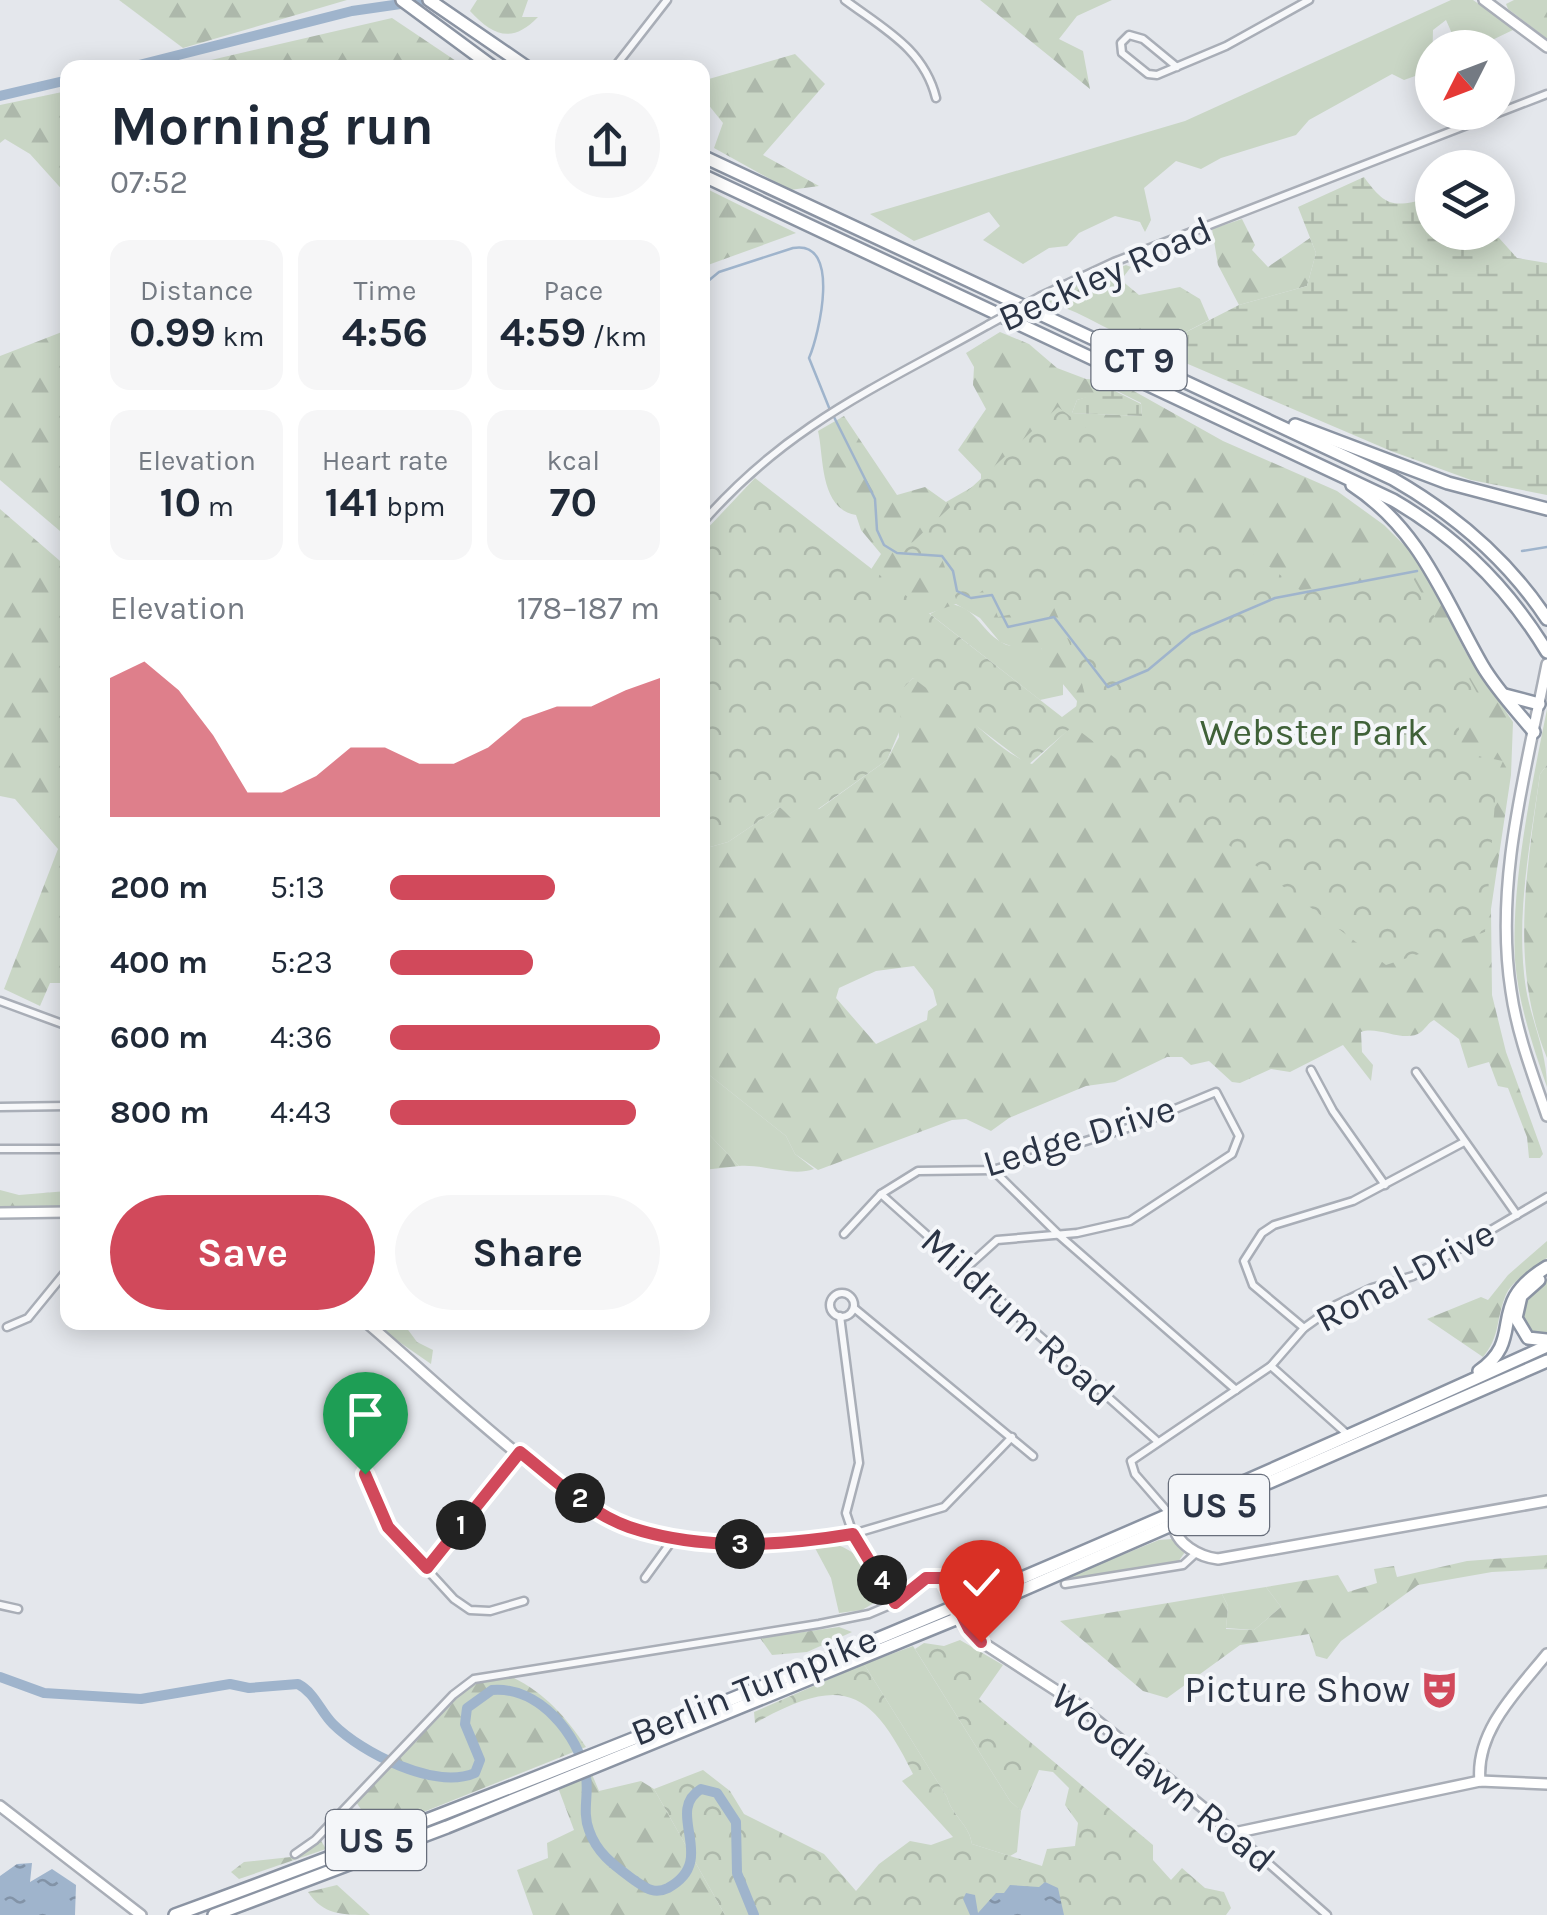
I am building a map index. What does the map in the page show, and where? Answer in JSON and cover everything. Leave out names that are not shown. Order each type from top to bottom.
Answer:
[{"type":"highway","points":[[402,0],[483,60]]},
{"type":"highway","points":[[429,0],[516,60]]},
{"type":"highway","name":"CT 9","points":[[710,160],[1385,476],[1431,503],[1496,557],[1545,616]]},
{"type":"highway","name":"CT 9","points":[[710,179],[1393,500],[1448,537],[1502,589],[1547,652]]},
{"type":"highway","points":[[1243,408],[1260,410],[1448,483],[1547,509]]},
{"type":"highway","points":[[1329,468],[1384,509],[1417,545],[1501,692],[1534,732]]},
{"type":"highway","points":[[1501,692],[1539,704]]},
{"type":"highway","points":[[1468,1381],[1500,1350],[1515,1291],[1547,1267]]},
{"type":"highway","points":[[1547,1276],[1523,1294],[1516,1314],[1525,1335],[1547,1343]]},
{"type":"highway","name":"Berlin Turnpike","points":[[1171,1518],[1547,1343]]},
{"type":"highway","name":"Berlin Turnpike","points":[[214,1915],[960,1609],[1547,1361]]},
{"type":"highway","name":"Berlin Turnpike","points":[[175,1915],[582,1764]]},
{"type":"street","points":[[620,60],[667,0]]},
{"type":"street","points":[[844,0],[916,52],[930,72],[936,98]]},
{"type":"street","points":[[1176,67],[1143,40],[1129,34],[1121,43],[1122,53],[1148,74],[1176,67],[1226,46],[1309,0]]},
{"type":"street","points":[[1484,0],[1547,47]]},
{"type":"street","name":"Beckley Road","points":[[710,514],[742,477],[829,413],[1041,296],[1114,262],[1547,94]]},
{"type":"street","points":[[1547,664],[1511,854],[1506,944],[1517,1021],[1547,1116]]},
{"type":"street","points":[[0,1001],[60,1023]]},
{"type":"street","points":[[1311,1070],[1333,1111],[1386,1185]]},
{"type":"street","points":[[1416,1072],[1517,1215]]},
{"type":"street","name":"Ledge Drive","points":[[844,1234],[881,1194],[918,1171],[993,1170],[1134,1126],[1216,1092],[1238,1136],[1232,1154],[1130,1221],[1060,1236]]},
{"type":"street","points":[[0,1107],[60,1106]]},
{"type":"street","points":[[1304,1328],[1246,1276],[1248,1251],[1274,1225],[1353,1202],[1464,1142]]},
{"type":"street","points":[[0,1149],[60,1149]]},
{"type":"street","points":[[993,1170],[1060,1236],[1236,1390]]},
{"type":"street","name":"Mildrum Road","points":[[881,1194],[1156,1440]]},
{"type":"street","name":"Ronal Drive","points":[[1156,1440],[1271,1366],[1304,1328],[1336,1304],[1413,1276],[1547,1197]]},
{"type":"street","points":[[0,1213],[60,1212]]},
{"type":"street","points":[[966,1269],[997,1240],[1060,1236]]},
{"type":"street","points":[[7,1327],[28,1318],[60,1279]]},
{"type":"street","points":[[295,1854],[315,1840],[395,1754],[474,1680],[819,1624],[869,1614],[895,1603],[853,1534],[846,1513],[859,1463],[840,1316],[831,1306],[837,1294],[850,1296],[854,1308],[1034,1456]]},
{"type":"street","points":[[840,1316],[854,1308]]},
{"type":"street","points":[[375,1330],[578,1497],[627,1526],[674,1536],[748,1545],[853,1534],[944,1508],[1012,1437]]},
{"type":"street","points":[[1271,1366],[1347,1434]]},
{"type":"street","points":[[1156,1440],[1131,1460],[1131,1468],[1171,1518],[1174,1532],[1196,1553],[1218,1559],[1547,1501]]},
{"type":"street","points":[[427,1568],[520,1452]]},
{"type":"street","points":[[365,1474],[388,1527],[470,1610],[490,1611],[524,1600]]},
{"type":"street","points":[[645,1578],[674,1536]]},
{"type":"street","points":[[1065,1584],[1183,1565],[1196,1553]]},
{"type":"street","name":"Woodlawn Road","points":[[895,1603],[926,1578],[937,1576],[948,1582],[977,1639],[1074,1702],[1327,1915]]},
{"type":"street","points":[[0,1604],[18,1609]]},
{"type":"street","points":[[1480,1782],[1480,1762],[1494,1724],[1547,1654]]},
{"type":"street","points":[[1234,1833],[1480,1782],[1547,1784]]},
{"type":"street","points":[[0,1806],[140,1915]]},
{"type":"green space","points":[[119,0],[347,0],[183,48]]},
{"type":"green space","points":[[477,0],[528,0],[522,17],[538,17],[520,31],[503,34],[470,11]]},
{"type":"green space","points":[[980,0],[1112,0],[1077,16],[1059,39],[1083,51],[1090,89]]},
{"type":"green space","points":[[1451,0],[1473,0],[1515,29],[1450,30],[1446,20],[1433,30],[1415,30],[1415,76],[1404,80],[1392,74],[1309,120],[1296,135],[1221,158],[1201,169],[1176,161],[1144,188],[1151,220],[1145,232],[1140,222],[1115,216],[1079,233],[1067,246],[1049,248],[1023,264],[983,240],[1000,226],[989,212],[914,241],[870,214],[1185,121]]},
{"type":"green space","points":[[1514,0],[1547,0],[1547,39],[1508,9],[1506,4]]},
{"type":"green space","points":[[392,18],[455,60],[211,60]]},
{"type":"green space","points":[[795,54],[825,84],[763,155],[819,186],[790,190],[714,148],[723,123],[710,107],[710,79]]},
{"type":"green space","points":[[60,93],[60,187],[30,154],[5,139],[0,143],[0,105]]},
{"type":"green space","points":[[1364,177],[1386,200],[1400,204],[1415,202],[1415,250],[1510,250],[1517,258],[1547,263],[1547,495],[1471,480],[1391,451],[1153,349],[1239,305],[1307,286],[1316,253],[1298,207]]},
{"type":"green space","points":[[710,190],[796,233],[710,264]]},
{"type":"green space","points":[[1242,219],[1255,245],[1252,250],[1268,267],[1310,238],[1316,253],[1307,286],[1239,305],[1218,265],[1212,229]]},
{"type":"green space","points":[[1126,265],[1131,267],[1121,280],[1139,295],[1180,287],[1200,299],[1209,320],[1153,349],[1049,302],[1060,293]]},
{"type":"green space","points":[[1000,332],[1029,344],[1057,368],[1086,379],[1116,381],[1223,441],[1337,491],[1384,525],[1418,559],[1465,651],[1513,722],[1511,775],[1491,909],[1492,995],[1506,1052],[1543,1154],[1540,1158],[1529,1158],[1527,1137],[1508,1088],[1498,1086],[1489,1062],[1468,1068],[1459,1039],[1434,1020],[1415,1035],[1361,1032],[1362,1052],[1373,1065],[1371,1081],[1343,1045],[1290,1072],[1271,1069],[1240,1083],[1232,1082],[1209,1061],[1191,1065],[1182,1057],[1167,1057],[1115,1082],[1086,1086],[1009,1118],[991,1131],[966,1119],[952,1120],[818,1170],[795,1154],[786,1136],[710,1076],[710,847],[728,842],[780,807],[786,812],[819,809],[887,760],[899,737],[896,694],[913,678],[944,697],[1000,746],[1032,764],[1074,724],[1077,701],[1048,666],[1041,648],[1019,649],[1000,642],[980,618],[956,604],[928,614],[870,571],[881,554],[861,530],[856,515],[835,503],[825,480],[818,431],[844,416],[897,495],[925,487],[946,502],[981,482],[981,474],[958,450],[986,409],[973,385],[974,367],[966,353]],"holes":[[[1115,390],[1141,403],[1142,416],[1072,413],[1077,400]],[[914,966],[933,990],[937,1005],[928,1011],[927,1020],[876,1044],[836,998],[839,988],[876,971]]]},
{"type":"green space","points":[[60,333],[60,531],[0,480],[0,356]]},
{"type":"green space","points":[[1111,389],[1141,404],[1142,416],[1072,413],[1077,400]]},
{"type":"green space","name":"Webster Park","points":[[1058,407],[1300,590],[1412,576],[1481,700],[1457,718],[1463,753],[1503,761],[1497,775],[1485,932],[1386,965],[1073,726],[1028,765],[913,678],[897,694],[902,725],[887,760],[797,824],[780,807],[728,842],[710,847],[710,526],[755,478],[1062,717],[1086,699],[1075,656],[1052,603],[1027,605],[1023,612],[998,617],[987,587],[978,594],[956,599],[942,559],[902,552]]},
{"type":"green space","points":[[0,509],[60,561],[60,983],[50,983],[40,1006],[4,989],[58,849],[15,799],[0,796]]},
{"type":"green space","points":[[949,604],[966,609],[1006,645],[1041,648],[1063,683],[1063,695],[1040,700],[930,614]]},
{"type":"green space","points":[[1547,709],[1547,765],[1540,774],[1532,828],[1522,935],[1526,989],[1545,1062],[1547,1087],[1519,992],[1515,930],[1524,834]]},
{"type":"green space","points":[[1547,765],[1547,1058],[1528,988],[1524,917],[1540,774]]},
{"type":"green space","points":[[710,1076],[786,1136],[795,1154],[814,1169],[797,1172],[739,1166],[710,1135]]},
{"type":"green space","points":[[710,1135],[739,1166],[710,1169]]},
{"type":"green space","points":[[0,1190],[19,1195],[60,1192],[60,1207],[0,1206]]},
{"type":"green space","points":[[1547,1241],[1547,1258],[1508,1290],[1495,1335],[1483,1357],[1427,1319],[1481,1297],[1488,1300],[1508,1275]]},
{"type":"green space","points":[[1547,1279],[1547,1336],[1531,1333],[1520,1316],[1530,1291]]},
{"type":"green space","points":[[382,1330],[408,1330],[417,1342],[433,1350],[431,1364]]},
{"type":"green space","points":[[1172,1539],[1185,1552],[1178,1562],[1067,1582],[1065,1578],[1159,1540]]},
{"type":"green space","points":[[840,1546],[861,1560],[879,1591],[881,1599],[862,1610],[839,1613],[831,1578],[815,1548]]},
{"type":"green space","points":[[1547,1555],[1547,1569],[1492,1572],[1418,1585],[1341,1641],[1327,1659],[1316,1656],[1309,1634],[1240,1645],[1167,1698],[1143,1691],[1060,1621],[1222,1594],[1228,1606],[1226,1629],[1254,1630],[1281,1607],[1266,1587],[1338,1575],[1348,1592],[1377,1583],[1374,1569],[1394,1566],[1397,1577],[1467,1561]]},
{"type":"green space","points":[[1266,1587],[1281,1607],[1254,1630],[1226,1628],[1228,1606],[1222,1594]]},
{"type":"green space","points":[[839,1627],[852,1632],[807,1652],[772,1655],[760,1638]]},
{"type":"green space","points":[[960,1640],[1003,1665],[979,1699],[1153,1845],[1153,1860],[1171,1880],[1182,1868],[1205,1888],[1224,1892],[1231,1908],[1226,1915],[725,1915],[654,1789],[703,1770],[730,1791],[744,1814],[824,1854],[856,1891],[879,1864],[910,1841],[931,1845],[953,1837],[902,1781],[913,1774],[882,1723],[867,1707],[851,1698],[832,1695],[810,1698],[755,1723],[754,1712],[864,1664],[968,1831],[972,1844],[1042,1866],[1047,1849],[1075,1846],[1078,1823],[1065,1805],[1069,1788],[1053,1772],[1039,1770],[1021,1811],[1010,1801],[915,1649],[924,1643],[944,1646]]},
{"type":"green space","points":[[913,1646],[1010,1801],[1021,1811],[1017,1852],[1010,1856],[972,1844],[968,1831],[864,1664]]},
{"type":"green space","points":[[512,1677],[554,1707],[586,1747],[376,1831],[356,1802],[463,1692],[478,1682]]},
{"type":"green space","points":[[591,1772],[599,1791],[641,1781],[654,1789],[725,1915],[533,1915],[517,1870],[548,1858],[547,1843],[574,1830],[557,1785]]},
{"type":"green space","points":[[320,1839],[326,1849],[239,1879],[231,1872],[244,1862],[300,1856]]},
{"type":"green space","points":[[337,1885],[370,1915],[327,1909],[308,1892]]},
{"type":"water","points":[[32,1863],[30,1882],[52,1869],[76,1885],[75,1915],[0,1915],[0,1876],[17,1864]]},
{"type":"water","points":[[1045,1882],[1058,1888],[1064,1915],[970,1915],[963,1899],[966,1893],[975,1895],[978,1913],[996,1893],[1004,1893],[1010,1885],[1039,1887]]},
{"type":"waterway","points":[[159,60],[352,11],[428,0]]},
{"type":"waterway","points":[[0,96],[60,82]]},
{"type":"waterway","points":[[710,279],[719,272],[793,248],[808,249],[818,258],[823,291],[818,330],[809,358],[830,410]]},
{"type":"waterway","points":[[834,417],[875,499],[877,530],[884,545],[897,553],[942,556],[953,571],[957,591],[971,598],[992,595],[1008,627],[1054,617],[1108,687],[1148,670],[1191,634],[1275,598],[1417,571]]},
{"type":"waterway","points":[[1522,551],[1547,547]]},
{"type":"waterway","points":[[0,1677],[44,1693],[141,1699],[230,1684],[249,1688],[298,1684],[309,1692],[333,1724],[362,1746],[400,1766],[440,1777],[475,1773],[480,1760],[465,1724],[467,1708],[492,1690],[525,1696],[554,1716],[575,1745],[586,1777],[587,1823],[597,1846],[646,1888],[663,1890],[683,1877],[690,1864],[687,1810],[691,1799],[701,1789],[717,1793],[736,1822],[737,1873],[754,1915]]},
{"type":"place","name":"Picture Show","points":[[1440,1689]]},
{"type":"route","points":[[365,1474],[388,1527],[427,1568],[520,1452],[578,1497],[627,1526],[748,1545],[853,1534],[895,1603],[926,1578],[943,1578],[952,1588],[969,1629],[981,1642]]}]
